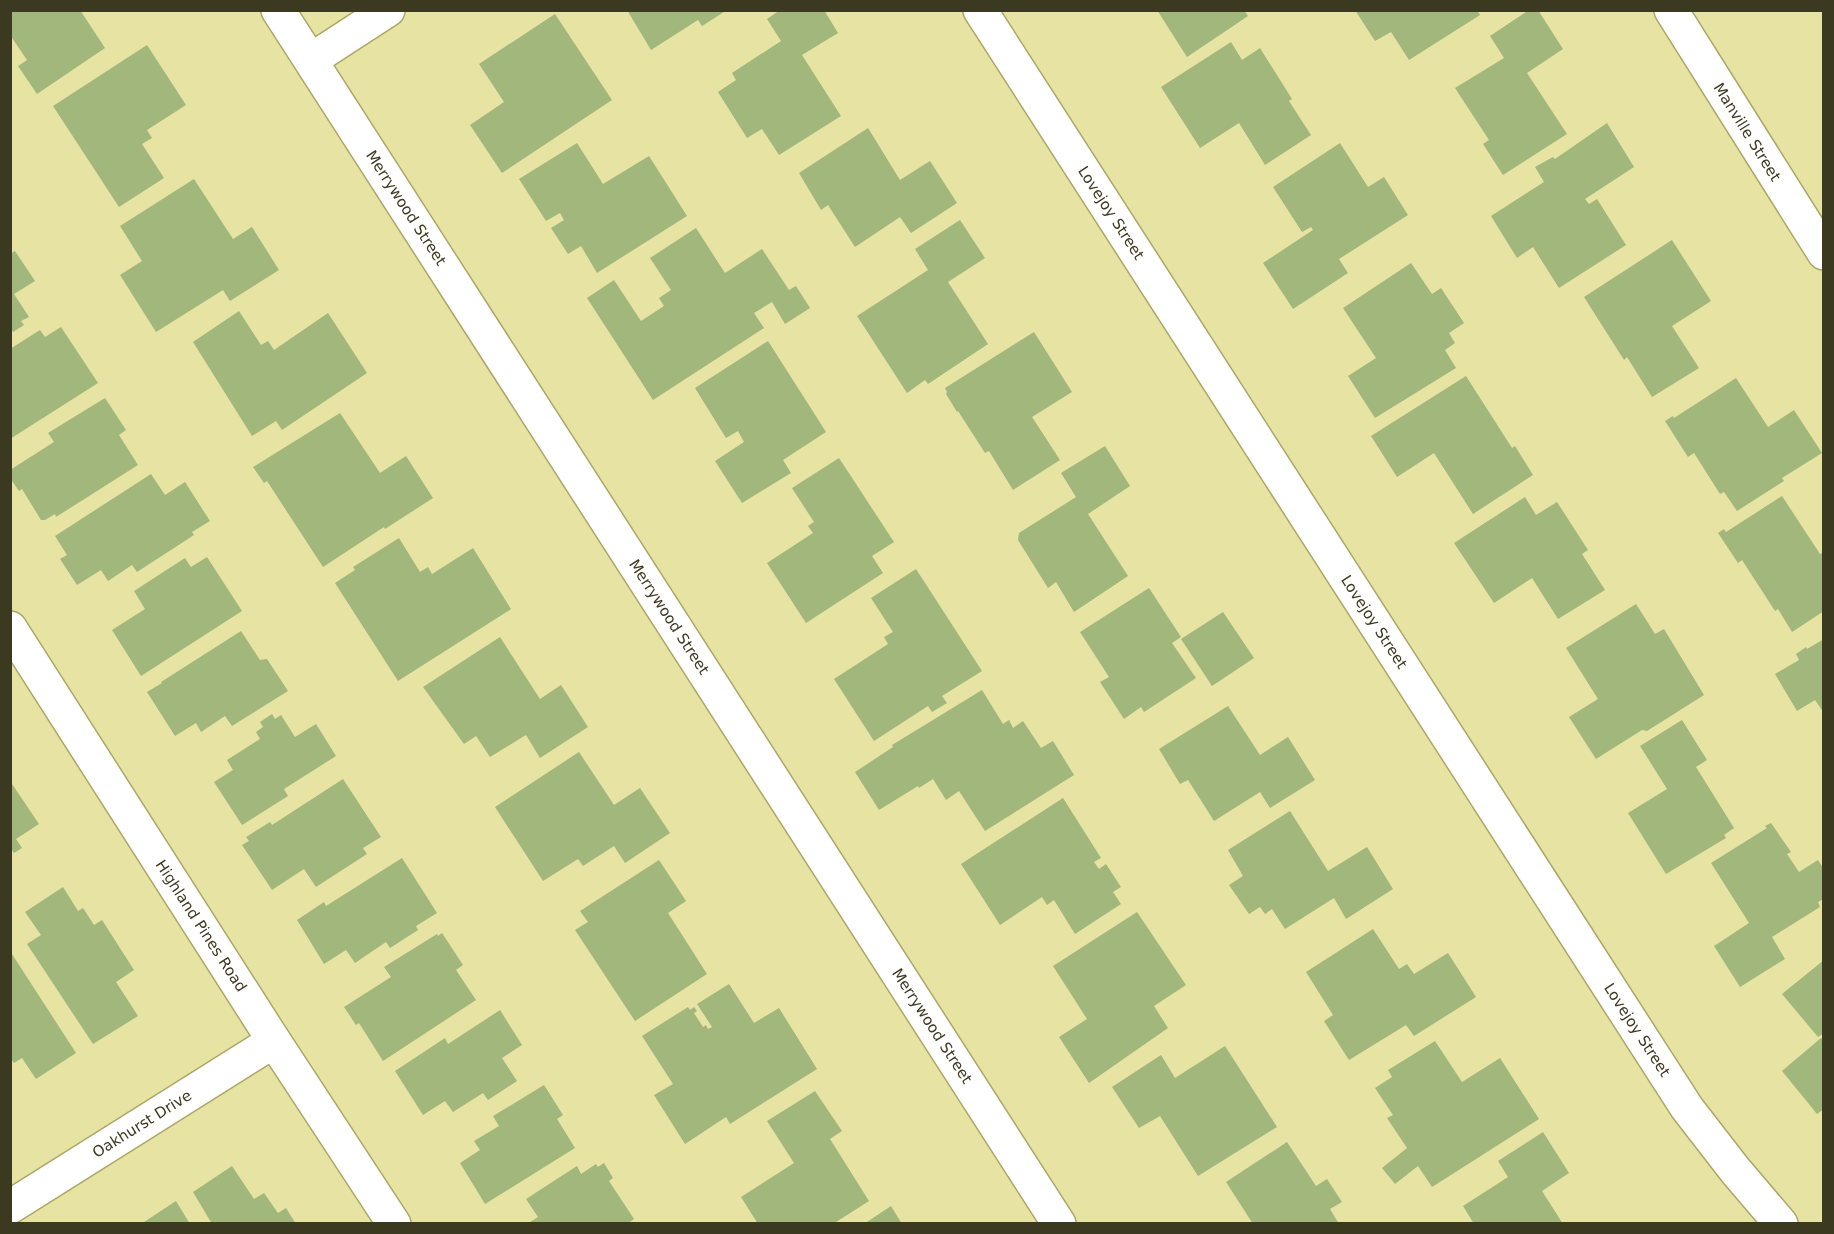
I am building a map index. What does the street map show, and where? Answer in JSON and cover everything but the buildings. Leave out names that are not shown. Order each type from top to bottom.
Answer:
[{"type":"street","name":"Merrywood Street","points":[[278,10],[1059,1224]]},
{"type":"street","points":[[311,60],[388,10]]},
{"type":"street","name":"Lovejoy Street","points":[[980,10],[1687,1107],[1781,1224]]},
{"type":"street","name":"Manville Street","points":[[1671,10],[1824,253]]},
{"type":"street","name":"Highland Pines Road","points":[[10,628],[394,1224]]},
{"type":"street","name":"Oakhurst Drive","points":[[10,1207],[274,1041]]}]
